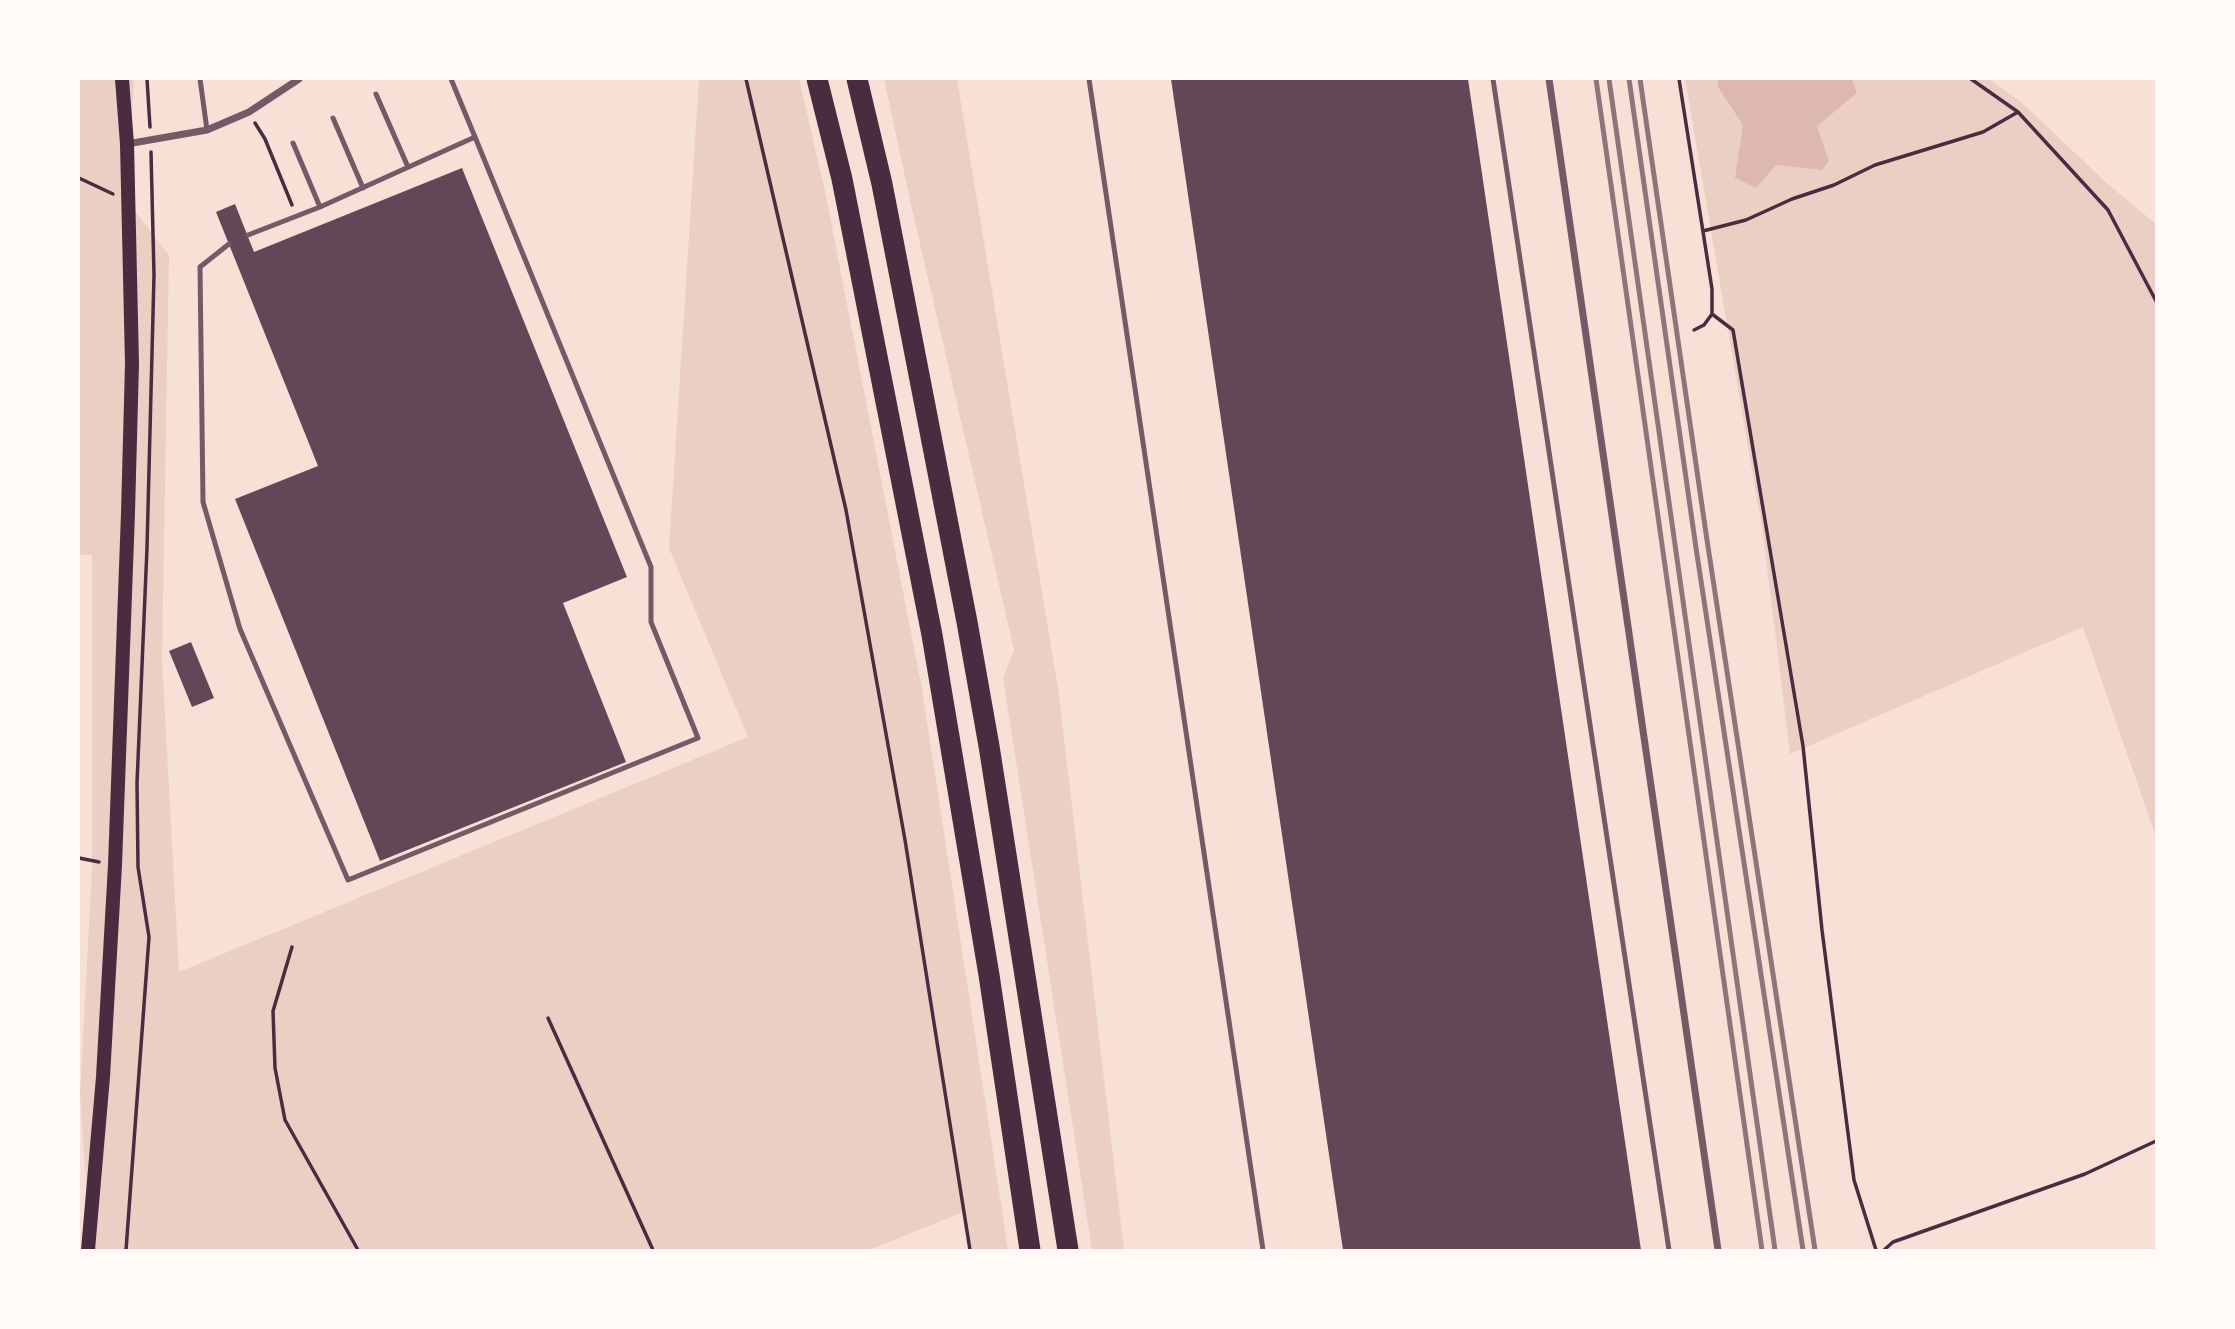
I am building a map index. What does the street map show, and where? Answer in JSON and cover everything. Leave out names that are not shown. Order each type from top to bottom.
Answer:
[{"type":"highway","points":[[817,79],[842,179],[934,649],[989,975],[1030,1250]]},
{"type":"highway","points":[[857,79],[882,184],[968,622],[1068,1250]]},
{"type":"main road","points":[[88,1250],[104,1064],[122,697],[132,364],[127,144],[121,79]]},
{"type":"street","points":[[127,144],[207,130],[249,112],[299,79]]},
{"type":"street","points":[[1549,79],[1718,1250]]},
{"type":"lane","points":[[200,79],[207,130]]},
{"type":"lane","points":[[229,244],[200,267],[203,502],[240,629],[348,880],[698,738],[651,622],[652,567],[451,79]]},
{"type":"lane","points":[[1088,79],[1263,1250]]},
{"type":"lane","points":[[1493,79],[1669,1250]]},
{"type":"lane","points":[[376,94],[408,167]]},
{"type":"lane","points":[[333,118],[363,188]]},
{"type":"lane","points":[[248,235],[320,207],[475,137]]},
{"type":"lane","points":[[293,143],[320,207]]},
{"type":"path","points":[[125,1250],[149,937],[138,867],[137,783],[147,548],[154,275],[147,79]]},
{"type":"path","points":[[746,79],[846,510],[905,840],[970,1250]]},
{"type":"path","points":[[1679,79],[1712,289],[1712,314],[1704,325],[1694,330]]},
{"type":"path","points":[[1971,79],[2018,112],[2108,210],[2156,301]]},
{"type":"path","points":[[249,112],[265,139],[296,216]]},
{"type":"path","points":[[1703,231],[1746,220],[1792,199],[1834,185],[1875,165],[1983,132],[2018,112]]},
{"type":"path","points":[[80,180],[127,200]]},
{"type":"path","points":[[1712,314],[1733,330],[1803,746],[1822,930],[1854,1180],[1876,1250]]},
{"type":"path","points":[[292,947],[273,1011],[275,1068],[285,1120],[358,1250]]},
{"type":"path","points":[[548,1018],[653,1250]]},
{"type":"path","points":[[1884,1250],[1893,1242],[2085,1174],[2156,1141]]},
{"type":"shaded area","points":[[79,79],[134,79],[127,201],[169,255],[162,659],[179,972],[748,737],[669,548],[699,79],[799,79],[825,191],[922,689],[1008,1250],[969,1250],[963,1212],[869,1250],[89,1250],[80,1095],[92,868],[92,555],[79,555]]},
{"type":"shaded area","points":[[884,79],[957,79],[1059,695],[1124,1250],[1092,1250],[1003,678],[1014,650]]},
{"type":"shaded area","points":[[1685,79],[1989,79],[2020,101],[2109,185],[2156,224],[2156,837],[2083,627],[1790,754],[1763,534]]},
{"type":"shaded area","points":[[1718,79],[1852,79],[1857,93],[1817,126],[1829,161],[1822,170],[1776,165],[1756,188],[1735,178],[1743,125],[1718,87]]},
{"type":"building","points":[[1171,79],[1468,79],[1641,1250],[1343,1250]]},
{"type":"building","points":[[462,168],[627,577],[563,603],[626,762],[380,861],[235,499],[318,466],[216,212],[235,204],[254,252]]},
{"type":"building","points":[[191,642],[214,698],[192,707],[169,651]]},
{"type":"railway","points":[[1596,79],[1762,1250]]},
{"type":"railway","points":[[1609,79],[1775,1250]]},
{"type":"railway","points":[[1629,79],[1696,548],[1803,1250]]},
{"type":"railway","points":[[1640,79],[1815,1250]]}]
